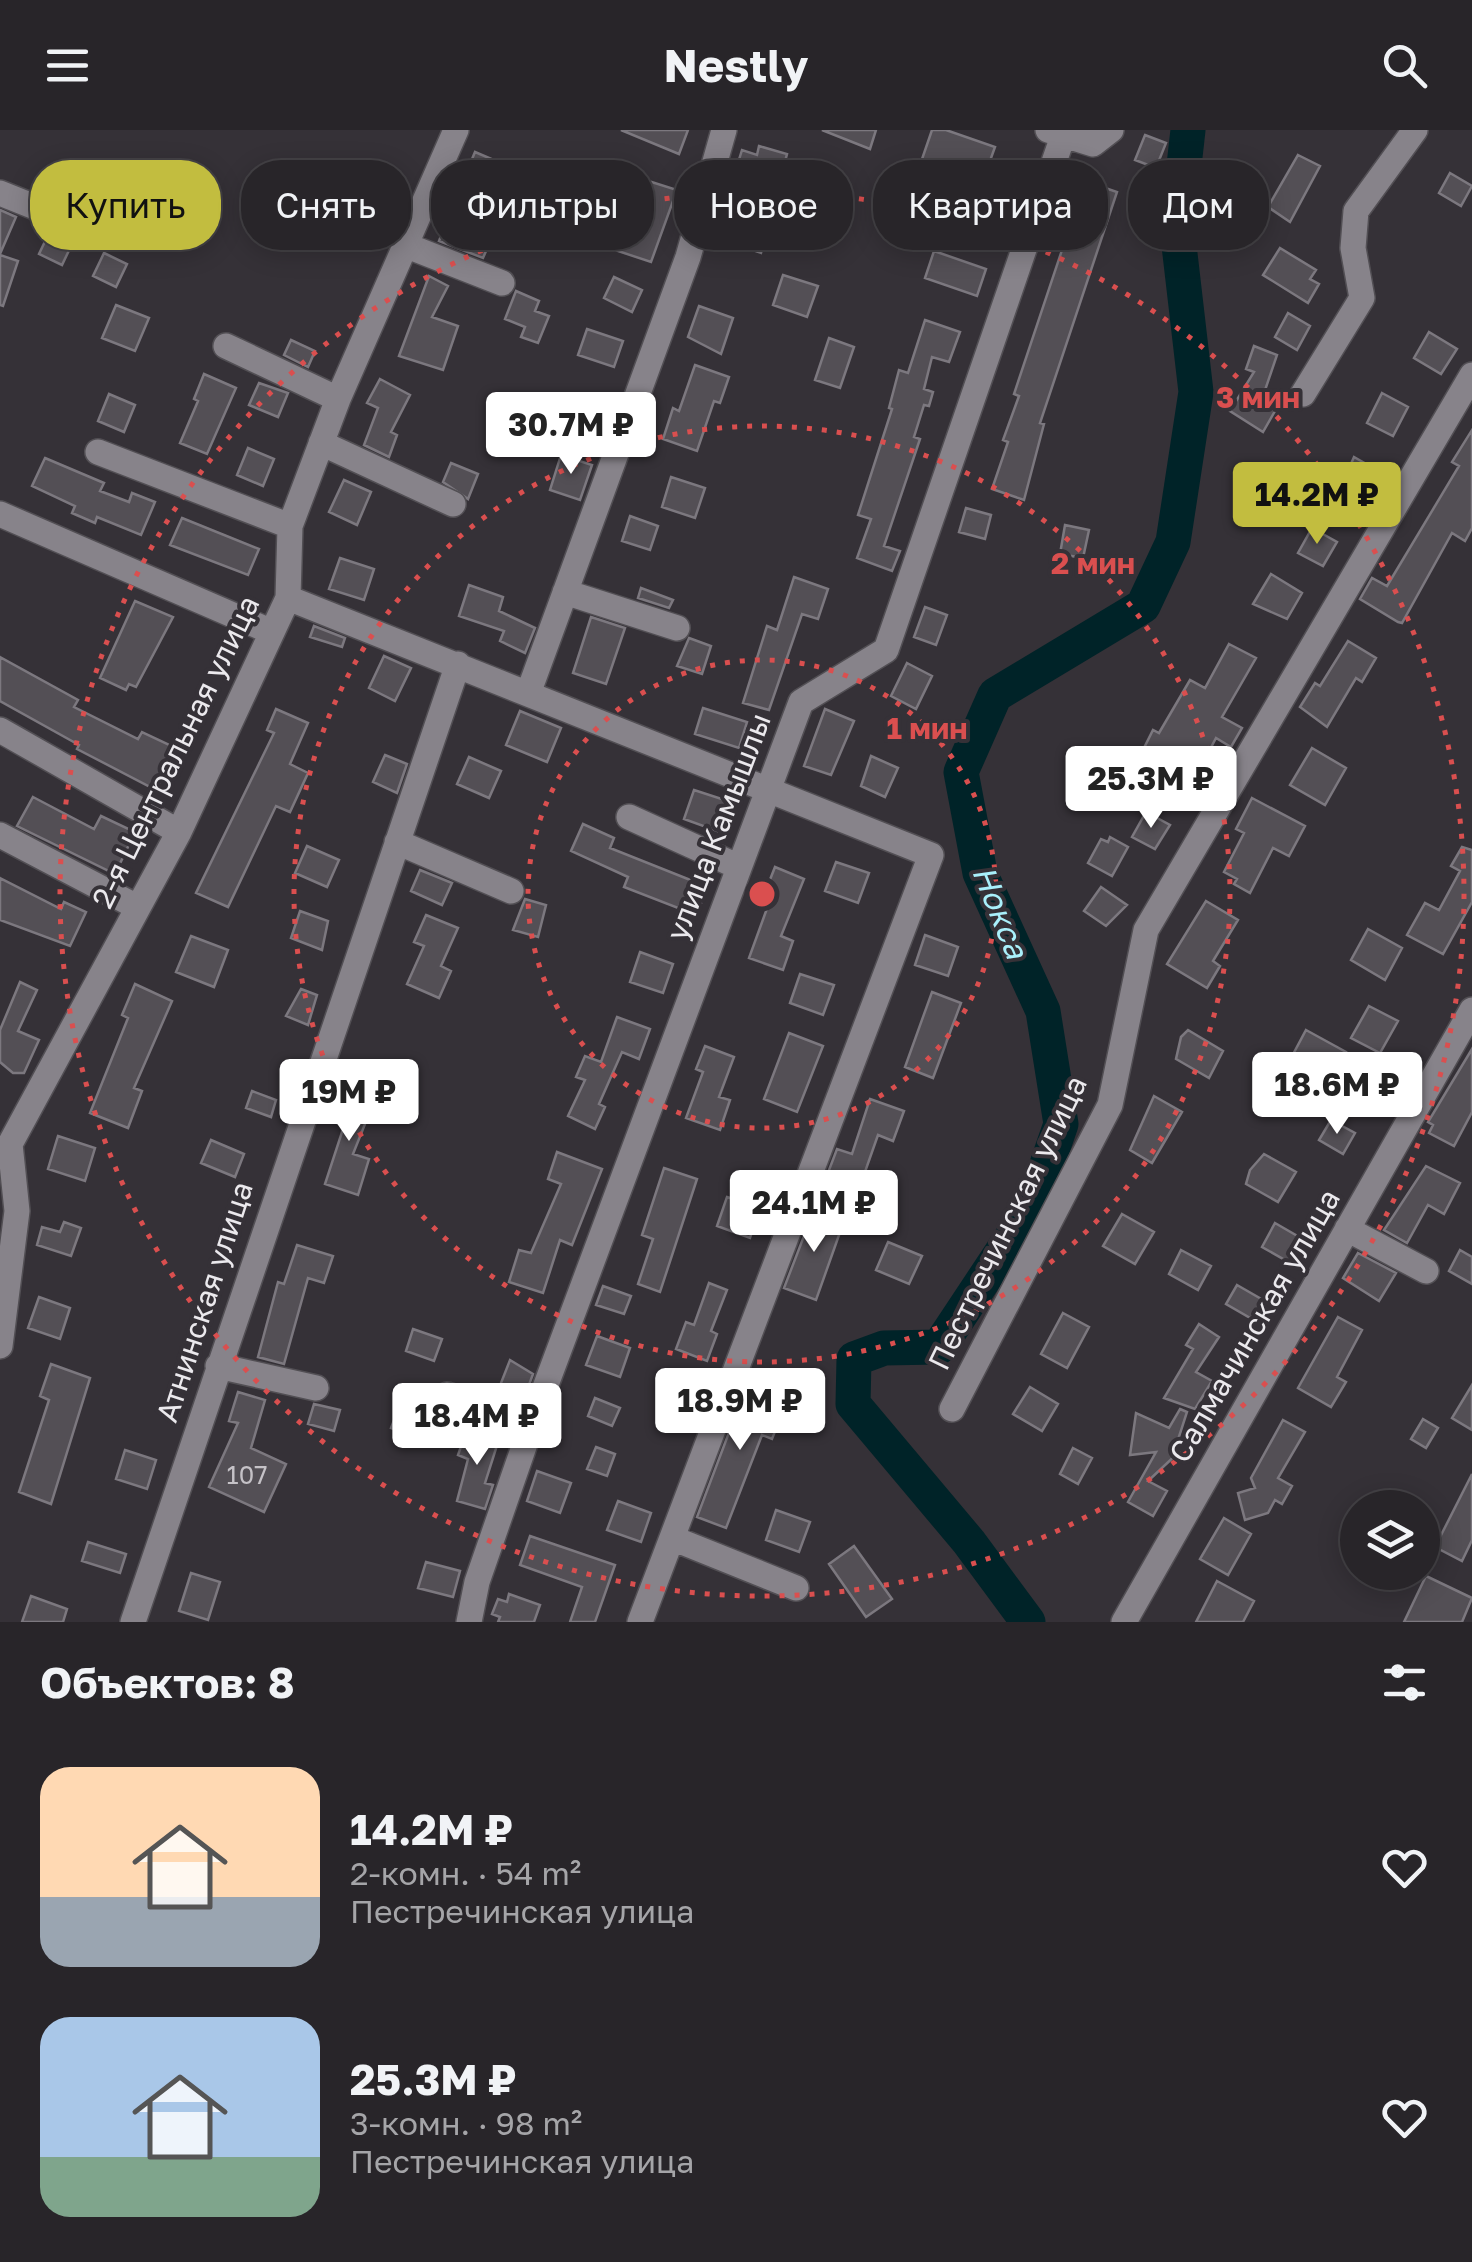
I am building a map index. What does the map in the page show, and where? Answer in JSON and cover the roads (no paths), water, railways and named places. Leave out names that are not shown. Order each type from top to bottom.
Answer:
[{"type":"street","name":"2-я Центральная улица","points":[[411,234],[456,130]]},
{"type":"street","points":[[529,691],[688,257],[724,130]]},
{"type":"street","points":[[1056,133],[1093,144],[1110,130]]},
{"type":"street","points":[[1302,394],[1362,298],[1353,248],[1356,212],[1415,130]]},
{"type":"street","name":"улица Камышлы","points":[[469,1622],[477,1582],[535,1415],[801,702],[886,650],[1056,133]]},
{"type":"street","points":[[0,194],[30,206]]},
{"type":"street","points":[[411,247],[502,283]]},
{"type":"street","name":"2-я Центральная улица","points":[[0,1346],[18,1211],[5,1140],[179,832],[288,598],[290,526],[338,398],[404,250]]},
{"type":"street","points":[[226,346],[338,398]]},
{"type":"street","name":"Пестречинская улица","points":[[952,1409],[1110,1105],[1146,930],[1472,374]]},
{"type":"street","points":[[321,443],[452,504]]},
{"type":"street","points":[[98,452],[290,526]]},
{"type":"street","points":[[0,514],[272,632]]},
{"type":"street","points":[[565,592],[677,628]]},
{"type":"street","points":[[288,598],[529,691],[767,792],[931,855],[640,1622]]},
{"type":"street","name":"Атнинская улица","points":[[134,1622],[458,664]]},
{"type":"street","points":[[0,730],[179,832]]},
{"type":"street","points":[[629,818],[739,867]]},
{"type":"street","points":[[0,835],[137,906]]},
{"type":"street","points":[[397,842],[510,891]]},
{"type":"street","name":"Салмачинская улица","points":[[1124,1622],[1472,1010]]},
{"type":"street","points":[[805,1189],[882,1218]]},
{"type":"street","points":[[1347,1229],[1426,1272]]},
{"type":"street","points":[[218,1366],[316,1388]]},
{"type":"street","points":[[447,1396],[535,1415]]},
{"type":"street","points":[[672,1538],[796,1588]]},
{"type":"waterway","name":"Нокса","points":[[1028,1622],[969,1542],[853,1404],[854,1359],[884,1348],[939,1347],[1033,1205],[1061,1124],[1043,1011],[980,873],[961,772],[995,695],[1143,606],[1173,542],[1196,392],[1177,228],[1188,130]]}]
